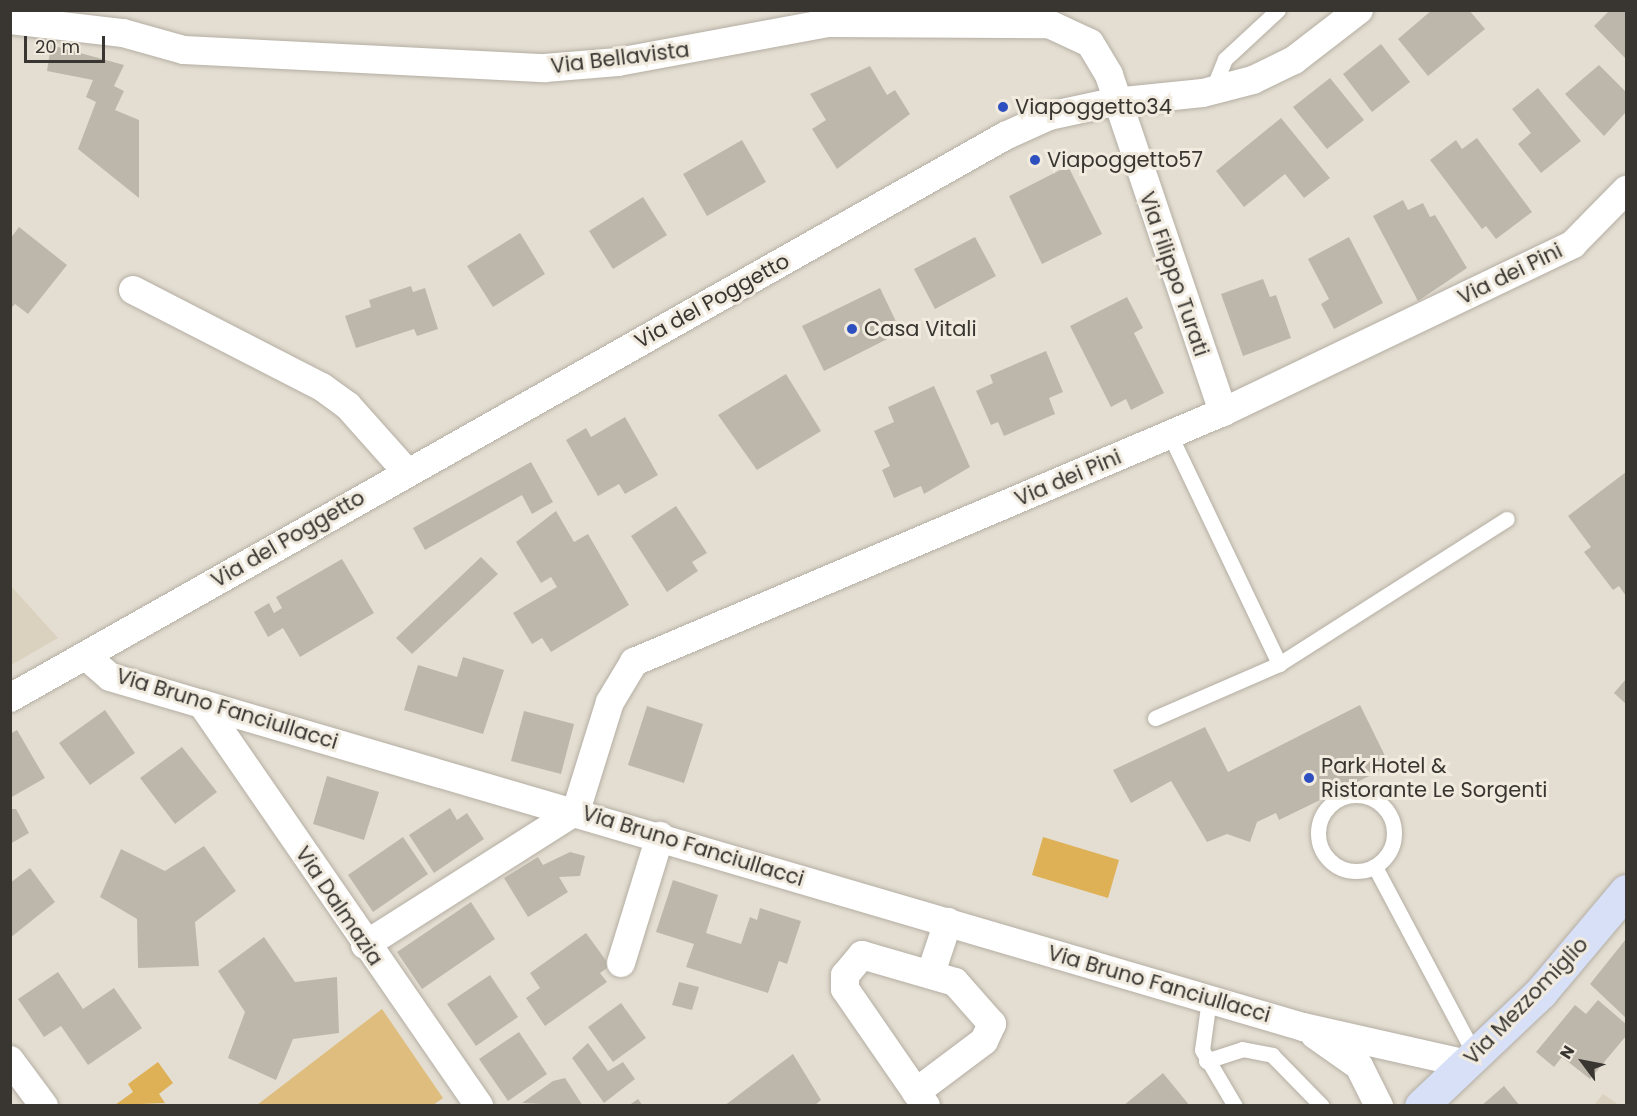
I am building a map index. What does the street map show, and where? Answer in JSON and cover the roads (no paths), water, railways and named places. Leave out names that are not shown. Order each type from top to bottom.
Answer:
[{"type":"main road","name":"Via Mezzomiglio","points":[[1421,1106],[1541,992],[1626,891]]},
{"type":"street","name":"Via del Poggetto","points":[[10,698],[87,657],[405,470],[1005,136],[1049,116],[1114,102],[1212,91],[1253,80],[1294,60],[1359,10]]},
{"type":"street","name":"Via Bellavista","points":[[10,20],[123,33],[184,50],[545,68],[618,62],[829,23],[1049,24],[1090,43],[1109,75],[1114,102]]},
{"type":"street","name":"Via Filippo Turati","points":[[1114,102],[1223,412]]},
{"type":"street","name":"Via dei Pini","points":[[576,811],[610,702],[634,662],[1223,412],[1573,244],[1626,190]]},
{"type":"street","points":[[133,290],[322,387],[348,406],[405,470]]},
{"type":"street","name":"Via Bruno Fanciullacci","points":[[87,657],[110,676],[202,704],[576,811],[1303,1027],[1471,1060]]},
{"type":"street","name":"Via Dalmazia","points":[[202,704],[365,945],[478,1106]]},
{"type":"street","points":[[365,945],[576,811]]},
{"type":"street","points":[[621,963],[660,836]]},
{"type":"street","points":[[931,973],[948,922]]},
{"type":"street","points":[[862,955],[931,973],[967,991],[992,1024],[991,1033],[921,1099],[845,989],[845,975],[862,955]]},
{"type":"street","name":"Via Bruno Fanciullacci","points":[[1303,1027],[1359,1066],[1378,1106]]},
{"type":"street","points":[[10,1060],[44,1106]]},
{"type":"lane","points":[[1212,91],[1226,59],[1278,10]]},
{"type":"lane","points":[[1170,435],[1279,664]]},
{"type":"lane","points":[[1155,718],[1279,664],[1507,519]]},
{"type":"lane","points":[[1354,795],[1378,801],[1394,822],[1392,848],[1375,867],[1339,867],[1322,850],[1323,814],[1342,798],[1354,795]]},
{"type":"lane","points":[[1375,867],[1471,1060]]},
{"type":"lane","points":[[1209,999],[1200,1038],[1206,1061],[1235,1106]]},
{"type":"lane","points":[[1206,1061],[1242,1049],[1272,1054],[1322,1106]]},
{"type":"place","name":"Viapoggetto34","points":[[1003,107]]},
{"type":"place","name":"Viapoggetto57","points":[[1035,160]]},
{"type":"place","name":"Casa Vitali","points":[[852,329]]},
{"type":"place","name":"Park Hotel & Ristorante Le Sorgenti","points":[[1309,778]]}]
